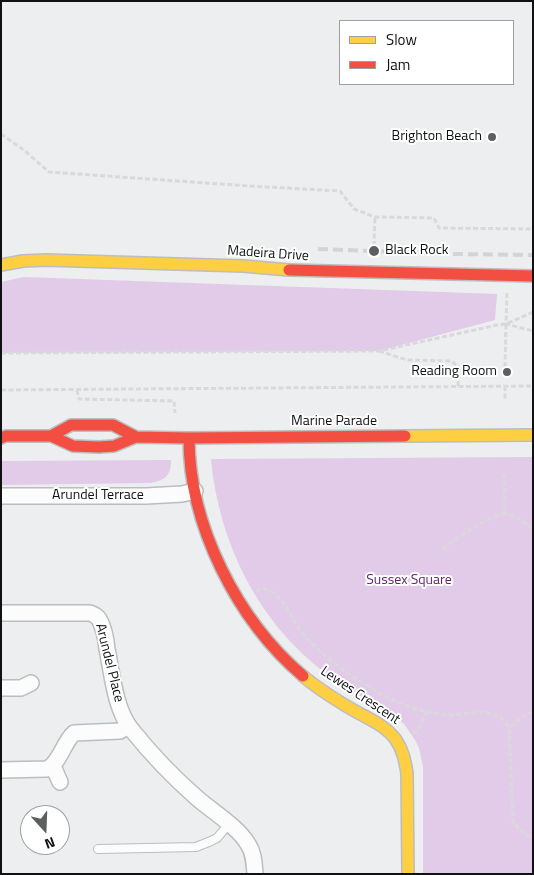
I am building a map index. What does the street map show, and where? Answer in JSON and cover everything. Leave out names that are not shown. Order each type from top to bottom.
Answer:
[{"type":"street","name":"Madeira Drive","points":[[1,264],[46,260],[243,266],[297,271],[533,276]]},
{"type":"street","name":"Marine Parade","points":[[51,436],[71,424],[113,425],[136,437]]},
{"type":"street","name":"Marine Parade","points":[[3,436],[51,436],[73,446],[99,447],[114,446],[136,437],[533,435]]},
{"type":"street","name":"Lewes Crescent","points":[[189,438],[194,491],[216,559],[238,600],[275,650],[327,695],[375,721],[387,730],[396,739],[404,754],[407,773],[408,874]]},
{"type":"street","name":"Arundel Terrace","points":[[1,496],[146,496],[182,494],[194,491]]},
{"type":"street","name":"Arundel Place","points":[[1,613],[90,613],[95,615],[105,634],[118,700],[128,726],[162,766],[245,839],[254,861],[255,874]]},
{"type":"street","points":[[1,688],[21,688],[31,683]]},
{"type":"street","points":[[1,770],[40,770],[53,766],[69,738],[74,733],[120,731],[128,726]]},
{"type":"street","points":[[53,766],[60,782]]},
{"type":"lane","points":[[98,849],[196,847],[217,838],[229,824]]},
{"type":"path","points":[[1,134],[25,151],[49,172],[340,191],[354,208],[375,217],[434,218],[439,228],[533,228]]},
{"type":"path","points":[[374,246],[375,217]]},
{"type":"path","points":[[505,366],[507,275]]},
{"type":"path","points":[[1,353],[379,351],[506,324],[533,312]]},
{"type":"path","points":[[506,324],[533,331]]},
{"type":"path","points":[[379,351],[407,360],[451,361],[459,367],[458,386]]},
{"type":"path","points":[[505,386],[505,400]]},
{"type":"path","points":[[1,390],[533,386]]},
{"type":"path","points":[[77,390],[79,399],[174,401],[175,413]]},
{"type":"path","points":[[504,473],[505,513]]},
{"type":"path","points":[[443,549],[467,532],[493,517],[505,513],[515,516],[533,529]]},
{"type":"path","points":[[238,600],[260,589],[267,589],[274,593],[299,628],[321,653],[369,687],[398,702],[427,712],[450,715],[488,713],[502,718],[509,728],[513,823],[533,840]]},
{"type":"path","points":[[509,728],[526,714],[533,712]]},
{"type":"green space","points":[[24,277],[497,294],[495,320],[379,351],[1,353],[1,282]]},
{"type":"green space","name":"Sussex Square","points":[[533,457],[533,874],[423,874],[423,767],[419,748],[415,740],[404,724],[397,718],[325,673],[301,653],[280,630],[246,578],[233,550],[215,491],[211,460]]},
{"type":"green space","points":[[171,460],[167,476],[151,483],[1,485],[1,461]]},
{"type":"railway","points":[[318,249],[533,255]]},
{"type":"traffic: slow","points":[[1,265],[23,261],[46,260],[243,266],[289,270]]},
{"type":"traffic: slow","points":[[405,436],[533,435]]},
{"type":"traffic: slow","points":[[303,676],[354,711],[380,725],[391,734],[398,744],[407,773],[408,874]]},
{"type":"traffic: jam","points":[[289,270],[533,276]]},
{"type":"traffic: jam","points":[[51,436],[71,425],[113,425],[136,437]]},
{"type":"traffic: jam","points":[[1,438],[6,436],[51,436],[73,446],[99,447],[114,446],[136,437],[405,436]]},
{"type":"traffic: jam","points":[[189,438],[191,471],[198,504],[208,537],[221,569],[257,627],[279,653],[303,676]]},
{"type":"place","name":"Brighton Beach","points":[[492,137]]},
{"type":"place","name":"Black Rock","points":[[374,251]]},
{"type":"place","name":"Reading Room","points":[[507,372]]}]
